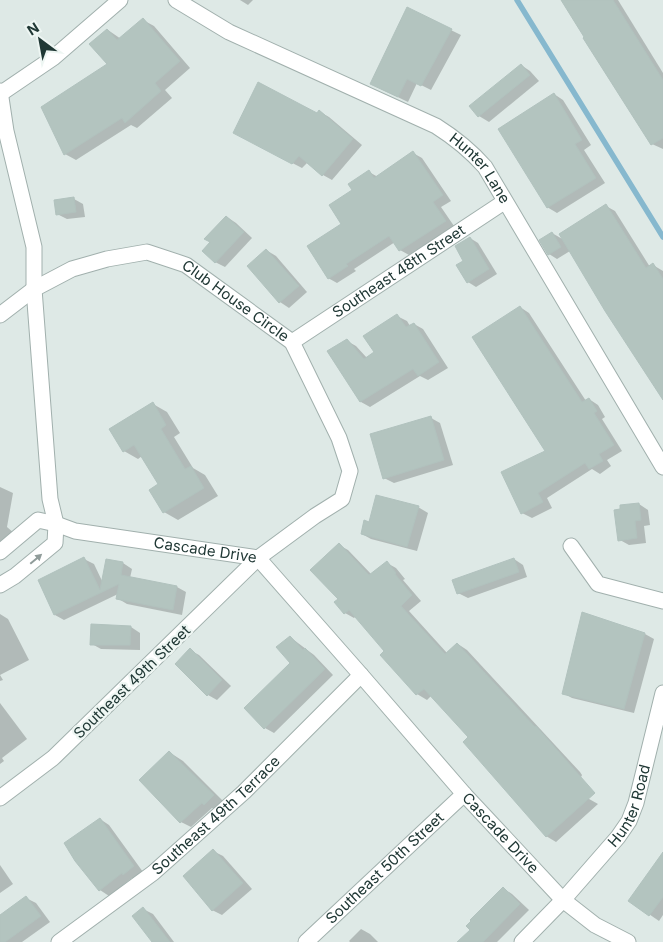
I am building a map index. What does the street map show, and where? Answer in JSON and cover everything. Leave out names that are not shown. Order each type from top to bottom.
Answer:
[{"type":"street","points":[[0,585],[15,576],[55,543],[56,524],[50,499],[34,289],[34,247],[6,132],[0,93],[53,58],[120,0]]},
{"type":"street","name":"Hunter Lane","points":[[176,0],[230,32],[436,126],[471,150],[485,167],[504,202],[663,467]]},
{"type":"street","name":"Southeast 48th Street","points":[[292,342],[504,202]]},
{"type":"street","name":"Club House Circle","points":[[0,315],[34,289],[72,269],[147,252],[186,265],[292,342],[339,438],[350,471],[342,499],[315,516],[258,558]]},
{"type":"street","points":[[0,552],[38,520],[56,524]]},
{"type":"street","name":"Cascade Drive","points":[[56,524],[75,531],[258,558],[464,794],[563,900],[595,925],[628,942]]},
{"type":"street","points":[[571,546],[598,584],[663,601]]},
{"type":"street","name":"Southeast 49th Street","points":[[0,798],[53,758],[258,558]]},
{"type":"street","name":"Southeast 49th Terrace","points":[[59,942],[153,872],[244,792],[361,675]]},
{"type":"street","name":"Hunter Road","points":[[522,942],[563,900],[618,838],[629,821],[636,803],[663,693]]},
{"type":"street","name":"Southeast 50th Street","points":[[306,942],[464,794]]},
{"type":"building","points":[[561,0],[613,0],[663,80],[663,138],[651,145]]},
{"type":"building","points":[[407,7],[452,29],[421,86],[407,79],[398,97],[370,84]]},
{"type":"building","points":[[143,18],[180,61],[155,83],[161,91],[125,123],[122,118],[64,155],[41,107],[107,64],[89,44],[107,29],[117,40]]},
{"type":"building","points":[[521,64],[530,75],[478,117],[469,106]]},
{"type":"building","points":[[258,82],[317,113],[319,110],[353,139],[322,176],[299,156],[292,164],[233,133]]},
{"type":"building","points":[[554,93],[582,140],[575,144],[596,178],[547,208],[498,129]]},
{"type":"building","points":[[413,151],[443,195],[433,202],[446,221],[399,251],[389,236],[346,264],[348,266],[328,279],[307,246],[341,224],[329,205],[352,190],[348,184],[369,170],[374,178]]},
{"type":"building","points":[[74,197],[76,212],[56,215],[54,200]]},
{"type":"building","points":[[606,204],[646,268],[653,263],[663,279],[663,400],[605,311],[559,234]]},
{"type":"building","points":[[226,216],[244,232],[215,263],[202,251],[210,242],[204,239]]},
{"type":"building","points":[[552,232],[561,247],[548,255],[539,240]]},
{"type":"building","points":[[470,237],[489,269],[467,283],[456,265],[463,261],[455,246]]},
{"type":"building","points":[[266,249],[299,286],[279,303],[247,266]]},
{"type":"building","points":[[520,306],[582,402],[589,398],[597,411],[594,413],[614,445],[599,454],[603,461],[589,469],[585,463],[538,493],[543,502],[521,514],[501,472],[545,451],[472,337]]},
{"type":"building","points":[[397,314],[406,327],[414,323],[439,362],[418,376],[413,369],[360,402],[327,351],[347,339],[364,359],[374,352],[363,336]]},
{"type":"building","points":[[153,402],[166,425],[161,429],[185,469],[191,466],[204,488],[163,513],[149,490],[158,484],[134,445],[123,452],[109,429]]},
{"type":"building","points":[[431,416],[444,460],[383,479],[370,434]]},
{"type":"building","points":[[376,495],[419,506],[407,547],[361,534],[364,520],[369,522]]},
{"type":"building","points":[[639,503],[641,520],[635,521],[637,538],[618,541],[614,510],[620,509],[620,505]]},
{"type":"building","points":[[339,543],[369,575],[387,561],[412,595],[401,606],[445,654],[457,643],[536,726],[595,793],[546,837],[463,742],[468,737],[424,689],[416,695],[380,655],[384,651],[349,610],[344,614],[334,602],[338,599],[310,570]]},
{"type":"building","points":[[84,557],[100,590],[106,559],[123,562],[121,575],[177,586],[173,610],[116,599],[119,584],[54,615],[38,580]]},
{"type":"building","points":[[514,558],[519,572],[457,594],[452,580]]},
{"type":"building","points":[[582,612],[645,633],[624,709],[562,694]]},
{"type":"building","points":[[91,624],[131,626],[130,645],[90,645]]},
{"type":"building","points":[[290,636],[303,650],[305,648],[325,669],[264,729],[244,708],[290,663],[276,647]]},
{"type":"building","points":[[190,648],[222,680],[207,696],[175,664]]},
{"type":"building","points":[[169,751],[214,795],[180,823],[139,780]]},
{"type":"building","points":[[100,818],[134,866],[99,891],[75,861],[64,843]]},
{"type":"building","points":[[213,849],[243,883],[212,911],[183,876]]},
{"type":"building","points":[[663,852],[663,897],[649,916],[628,901]]},
{"type":"building","points":[[503,887],[520,904],[483,942],[457,942],[470,930],[466,926],[470,920]]},
{"type":"building","points":[[26,896],[41,916],[5,942],[0,942],[0,915]]},
{"type":"building","points":[[143,907],[170,942],[152,942],[132,916]]},
{"type":"waterway","points":[[517,0],[663,237]]}]
